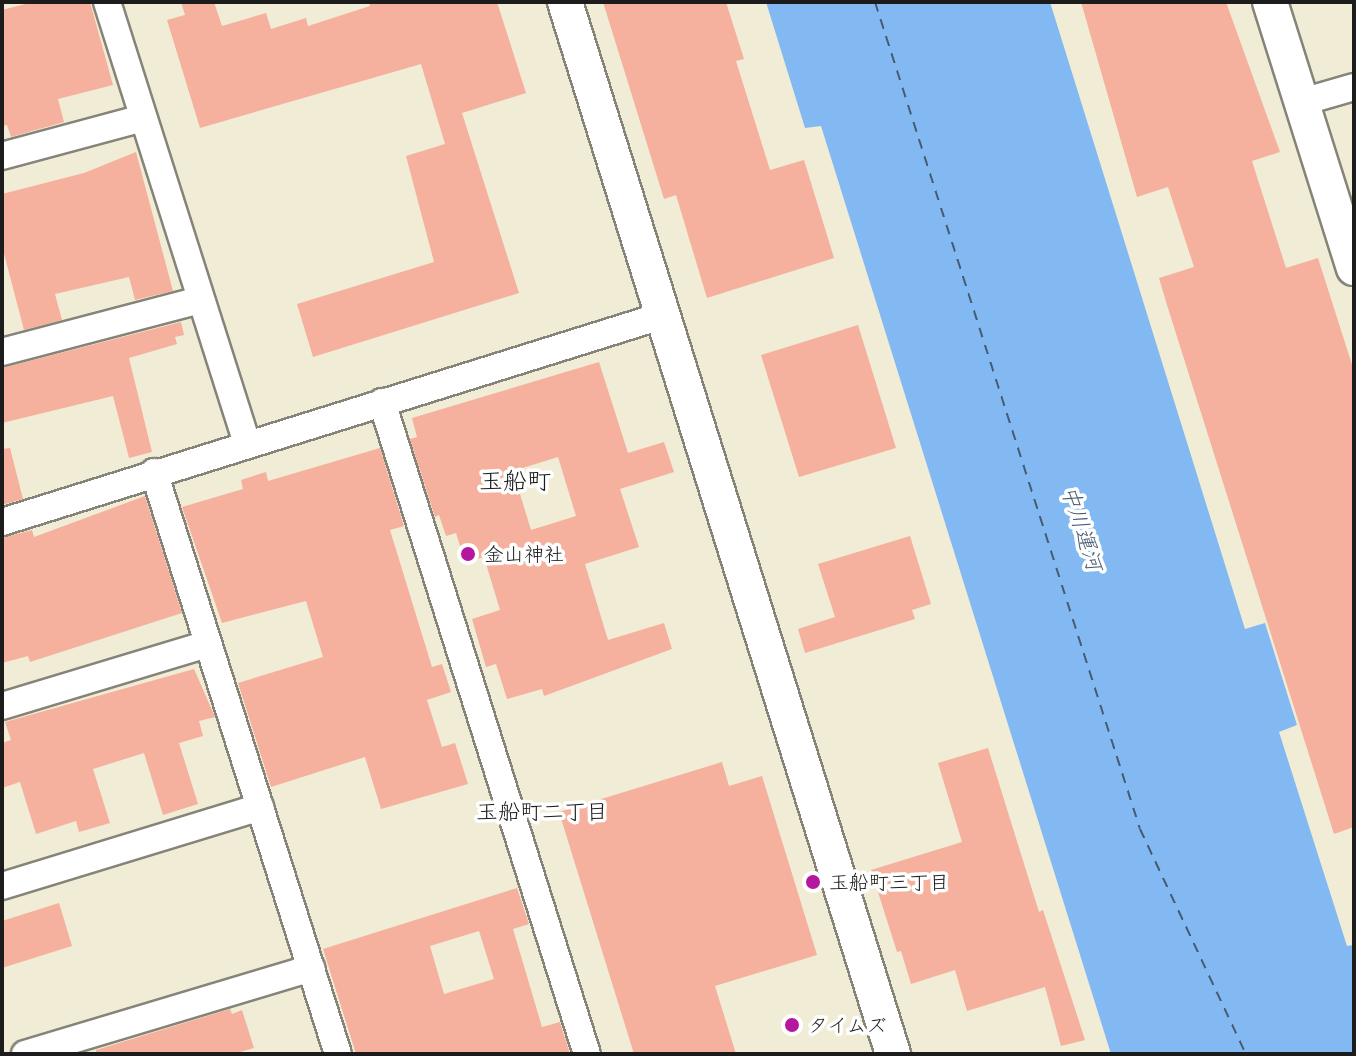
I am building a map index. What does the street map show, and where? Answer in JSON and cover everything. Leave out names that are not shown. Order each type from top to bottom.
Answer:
[{"type":"street","points":[[107,2],[247,443]]},
{"type":"street","points":[[565,2],[893,1054]]},
{"type":"street","points":[[1270,2],[1354,268]]},
{"type":"street","points":[[1302,102],[1354,87]]},
{"type":"street","points":[[2,156],[143,118]]},
{"type":"street","points":[[2,352],[200,300]]},
{"type":"street","points":[[2,522],[664,315]]},
{"type":"street","points":[[382,402],[587,1054]]},
{"type":"street","points":[[154,472],[338,1054]]},
{"type":"street","points":[[2,706],[208,644]]},
{"type":"street","points":[[2,886],[260,807]]},
{"type":"street","points":[[25,1054],[311,968]]},
{"type":"water","name":"中川運河","points":[[766,2],[1050,2],[1245,629],[1265,623],[1297,725],[1279,732],[1347,946],[1354,945],[1354,1054],[1111,1054],[821,126],[805,128]]},
{"type":"building","points":[[33,2],[90,2],[113,85],[58,99],[64,122],[11,137],[7,125],[2,126],[2,10]]},
{"type":"building","points":[[181,2],[214,2],[222,26],[266,13],[271,29],[306,18],[308,26],[370,6],[369,2],[497,2],[526,93],[462,113],[519,293],[313,357],[297,304],[434,262],[406,156],[445,144],[421,64],[200,128],[167,20],[185,15]]},
{"type":"building","points":[[603,2],[726,2],[744,59],[736,61],[770,170],[804,160],[834,258],[707,298],[676,195],[664,199]]},
{"type":"building","points":[[1081,2],[1226,2],[1280,152],[1252,161],[1286,268],[1318,258],[1354,371],[1354,827],[1334,834],[1159,278],[1194,267],[1168,187],[1137,197]]},
{"type":"building","points":[[136,152],[173,291],[135,300],[129,277],[55,294],[62,320],[24,330],[2,246],[2,194],[84,173]]},
{"type":"building","points":[[181,322],[184,335],[175,337],[177,344],[129,358],[152,452],[129,458],[113,396],[2,423],[2,368]]},
{"type":"building","points":[[858,325],[896,448],[799,477],[761,355]]},
{"type":"building","points":[[599,362],[628,453],[664,442],[674,472],[620,489],[639,547],[585,564],[608,640],[664,623],[672,649],[544,696],[542,689],[507,699],[496,664],[486,667],[472,619],[500,610],[484,557],[465,562],[456,533],[446,536],[439,515],[435,517],[410,439],[417,437],[412,418]],"holes":[[[558,457],[576,516],[531,530],[513,471]]]},
{"type":"building","points":[[10,448],[23,499],[2,505],[2,449]]},
{"type":"building","points":[[380,448],[404,526],[390,530],[432,667],[442,664],[451,692],[427,700],[442,747],[455,743],[468,784],[381,809],[365,757],[271,787],[238,683],[323,657],[306,601],[222,623],[182,507],[243,489],[241,480],[266,472],[268,481]]},
{"type":"building","points":[[145,496],[182,613],[30,662],[28,656],[2,663],[2,538],[32,530],[34,537]]},
{"type":"building","points":[[910,536],[931,604],[912,610],[915,619],[805,653],[798,629],[835,617],[818,564]]},
{"type":"building","points":[[194,669],[215,717],[199,721],[203,736],[179,743],[198,804],[163,815],[144,753],[93,769],[110,823],[79,832],[76,821],[36,834],[20,782],[2,788],[2,743],[11,740],[5,722]]},
{"type":"building","points":[[988,748],[1039,912],[1043,910],[1085,1040],[1061,1046],[1045,987],[967,1011],[955,970],[911,984],[901,951],[897,952],[871,870],[962,842],[938,763]]},
{"type":"building","points":[[722,762],[729,786],[762,776],[817,955],[715,986],[736,1054],[634,1054],[559,812]]},
{"type":"building","points":[[517,888],[529,924],[513,929],[542,1027],[560,1022],[570,1054],[356,1054],[323,949]],"holes":[[[479,931],[494,979],[444,994],[430,946]]]},
{"type":"building","points":[[59,903],[72,946],[2,968],[2,921]]},
{"type":"building","points":[[230,1009],[232,1014],[242,1010],[254,1048],[233,1054],[96,1054],[96,1050]]},
{"type":"ferry route","points":[[875,2],[1140,829],[1246,1054]]},
{"type":"place","name":"金山神社","points":[[468,554]]},
{"type":"place","name":"玉船町三丁目","points":[[813,882]]},
{"type":"place","name":"タイムズ","points":[[792,1025]]},
{"type":"district","name":"玉船町","points":[[515,482]]},
{"type":"district","name":"玉船町二丁目","points":[[542,812]]}]
